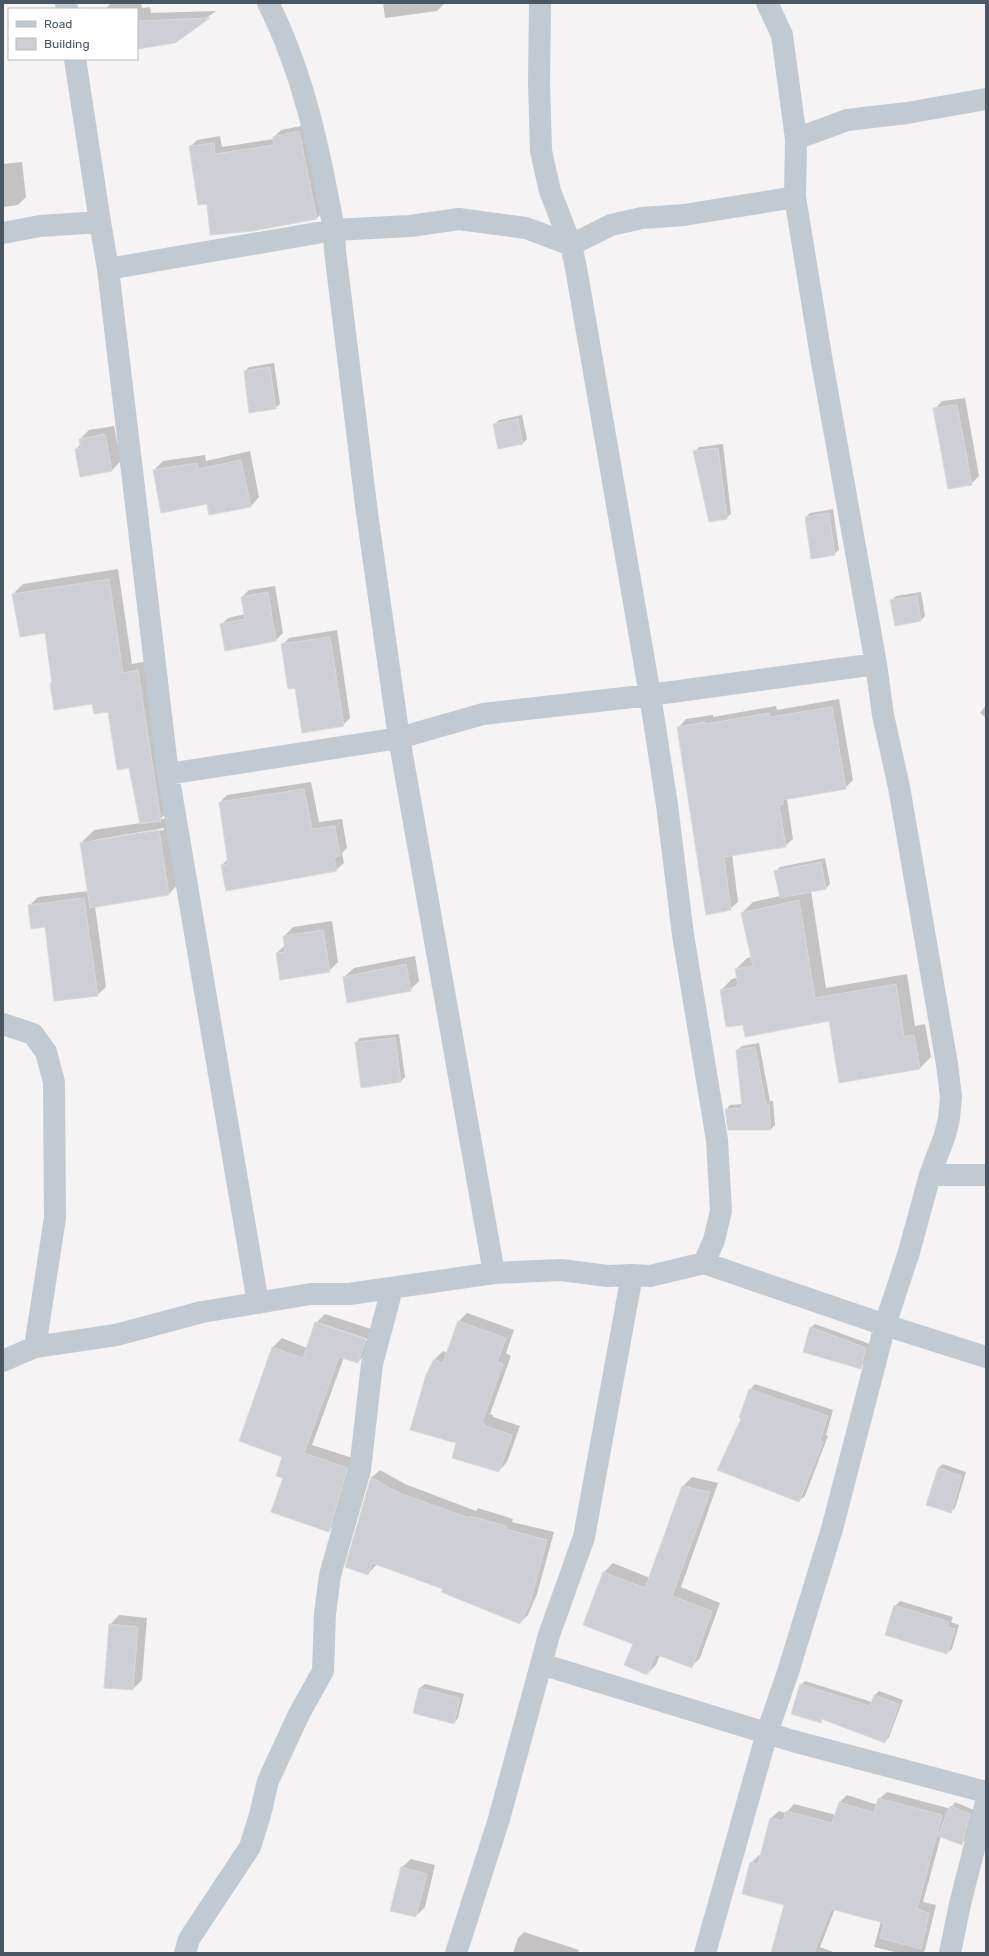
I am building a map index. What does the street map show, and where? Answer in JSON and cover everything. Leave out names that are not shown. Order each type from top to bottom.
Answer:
[{"type":"street","points":[[268,3],[297,69],[323,170],[334,230],[335,251],[352,391],[399,738],[494,1273]]},
{"type":"street","points":[[540,3],[539,83],[541,151],[550,191],[571,245],[650,695],[667,805],[683,935],[717,1140],[721,1211],[714,1240],[704,1263]]},
{"type":"street","points":[[705,1953],[767,1733],[800,1634],[832,1529],[884,1325],[908,1252],[930,1175],[945,1135],[949,1118],[951,1097],[947,1064],[899,787],[883,715],[876,664],[822,362],[795,197],[796,139],[782,35],[767,3]]},
{"type":"street","points":[[74,60],[108,269],[168,774],[258,1303]]},
{"type":"street","points":[[796,139],[846,120],[908,113],[986,98]]},
{"type":"street","points":[[108,269],[334,230],[410,226],[459,219],[526,228],[571,245],[611,225],[642,218],[691,214],[795,197]]},
{"type":"street","points":[[3,233],[40,226],[100,222]]},
{"type":"street","points":[[168,774],[399,738],[483,714],[650,695],[876,664]]},
{"type":"street","points":[[3,1024],[33,1034],[46,1052],[54,1082],[55,1218],[35,1347]]},
{"type":"street","points":[[930,1175],[986,1174]]},
{"type":"street","points":[[3,1361],[35,1347],[116,1335],[202,1312],[311,1294],[349,1294],[392,1289],[494,1273],[561,1270],[608,1276],[650,1276],[704,1263],[884,1325],[986,1357]]},
{"type":"street","points":[[456,1953],[499,1819],[549,1635],[584,1537],[632,1275]]},
{"type":"street","points":[[185,1953],[189,1940],[250,1847],[260,1815],[268,1781],[299,1714],[323,1672],[324,1614],[330,1575],[360,1470],[372,1364],[392,1289]]},
{"type":"street","points":[[541,1664],[767,1733],[986,1792]]},
{"type":"street","points":[[950,1953],[960,1904],[986,1802]]},
{"type":"building","points":[[210,18],[175,43],[138,49],[138,21]]},
{"type":"building","points":[[299,131],[317,219],[253,231],[210,235],[207,204],[198,205],[189,146],[214,143],[215,154],[274,145],[273,137]]},
{"type":"building","points":[[270,367],[276,409],[249,413],[244,371]]},
{"type":"building","points":[[957,405],[972,485],[948,489],[933,408]]},
{"type":"building","points":[[518,419],[523,444],[498,449],[493,424]]},
{"type":"building","points":[[105,434],[112,471],[80,477],[75,449],[81,448],[79,439]]},
{"type":"building","points":[[718,448],[727,519],[709,522],[693,451]]},
{"type":"building","points":[[241,460],[251,507],[209,515],[207,504],[161,513],[153,470],[197,463],[198,469]]},
{"type":"building","points":[[829,513],[835,555],[811,559],[805,517]]},
{"type":"building","points":[[109,579],[123,673],[138,670],[161,821],[140,824],[129,768],[117,770],[108,712],[94,714],[92,704],[54,710],[45,633],[20,637],[12,594]]},
{"type":"building","points":[[268,592],[276,641],[225,651],[220,624],[245,619],[241,597]]},
{"type":"building","points":[[917,596],[921,621],[895,626],[890,600]]},
{"type":"building","points":[[330,637],[344,726],[302,733],[295,688],[288,689],[281,644]]},
{"type":"building","points":[[832,707],[846,789],[783,800],[783,804],[779,805],[786,847],[724,857],[731,910],[706,915],[677,727],[705,722],[705,724],[769,713],[770,717]]},
{"type":"building","points":[[304,789],[312,829],[335,826],[340,856],[334,857],[337,871],[226,891],[221,865],[228,864],[219,802]]},
{"type":"building","points":[[159,830],[169,895],[90,908],[80,843]]},
{"type":"building","points":[[821,862],[826,889],[780,898],[774,871]]},
{"type":"building","points":[[84,898],[98,996],[54,1001],[45,927],[31,929],[28,905]]},
{"type":"building","points":[[799,900],[815,998],[896,984],[904,1037],[914,1035],[920,1069],[839,1083],[829,1021],[745,1037],[743,1025],[726,1027],[720,990],[738,987],[735,969],[753,966],[741,913]]},
{"type":"building","points":[[323,930],[330,972],[280,980],[276,953],[285,952],[283,936]]},
{"type":"building","points":[[406,964],[411,991],[347,1003],[343,977]]},
{"type":"building","points":[[395,1038],[401,1082],[361,1088],[355,1042]]},
{"type":"building","points":[[755,1047],[766,1105],[769,1105],[771,1130],[728,1130],[725,1109],[742,1108],[736,1050]]},
{"type":"building","points":[[458,1321],[506,1338],[497,1362],[503,1364],[482,1423],[485,1424],[485,1426],[512,1435],[499,1472],[452,1458],[456,1443],[410,1430],[426,1375],[434,1359],[443,1363]]},
{"type":"building","points":[[315,1322],[366,1339],[358,1363],[339,1357],[304,1453],[348,1468],[329,1532],[271,1512],[283,1478],[276,1476],[282,1457],[239,1441],[272,1347],[303,1358]]},
{"type":"building","points":[[810,1327],[866,1348],[861,1369],[803,1352]]},
{"type":"building","points":[[749,1389],[828,1416],[820,1440],[823,1442],[799,1502],[717,1470],[741,1419],[739,1418]]},
{"type":"building","points":[[938,1468],[962,1476],[951,1513],[926,1505]]},
{"type":"building","points":[[371,1477],[397,1492],[469,1518],[470,1516],[506,1526],[505,1529],[547,1540],[530,1603],[520,1624],[441,1592],[443,1589],[372,1563],[368,1575],[345,1567]]},
{"type":"building","points":[[682,1486],[710,1492],[672,1596],[712,1611],[692,1668],[655,1654],[647,1675],[624,1665],[633,1644],[583,1625],[603,1572],[645,1588]]},
{"type":"building","points":[[894,1605],[949,1622],[947,1627],[955,1629],[947,1654],[885,1635]]},
{"type":"building","points":[[109,1624],[138,1627],[133,1690],[104,1688]]},
{"type":"building","points":[[800,1684],[870,1706],[874,1695],[899,1704],[885,1743],[822,1719],[821,1723],[791,1714]]},
{"type":"building","points":[[419,1688],[460,1698],[454,1724],[413,1713]]},
{"type":"building","points":[[878,1798],[942,1815],[917,1909],[929,1913],[921,1949],[880,1938],[884,1923],[831,1909],[814,1953],[771,1953],[784,1905],[742,1894],[750,1862],[758,1864],[770,1818],[783,1821],[786,1811],[832,1823],[839,1802],[874,1813]]},
{"type":"building","points":[[950,1806],[970,1814],[962,1845],[938,1836]]},
{"type":"building","points":[[401,1867],[427,1874],[416,1917],[390,1911]]}]
